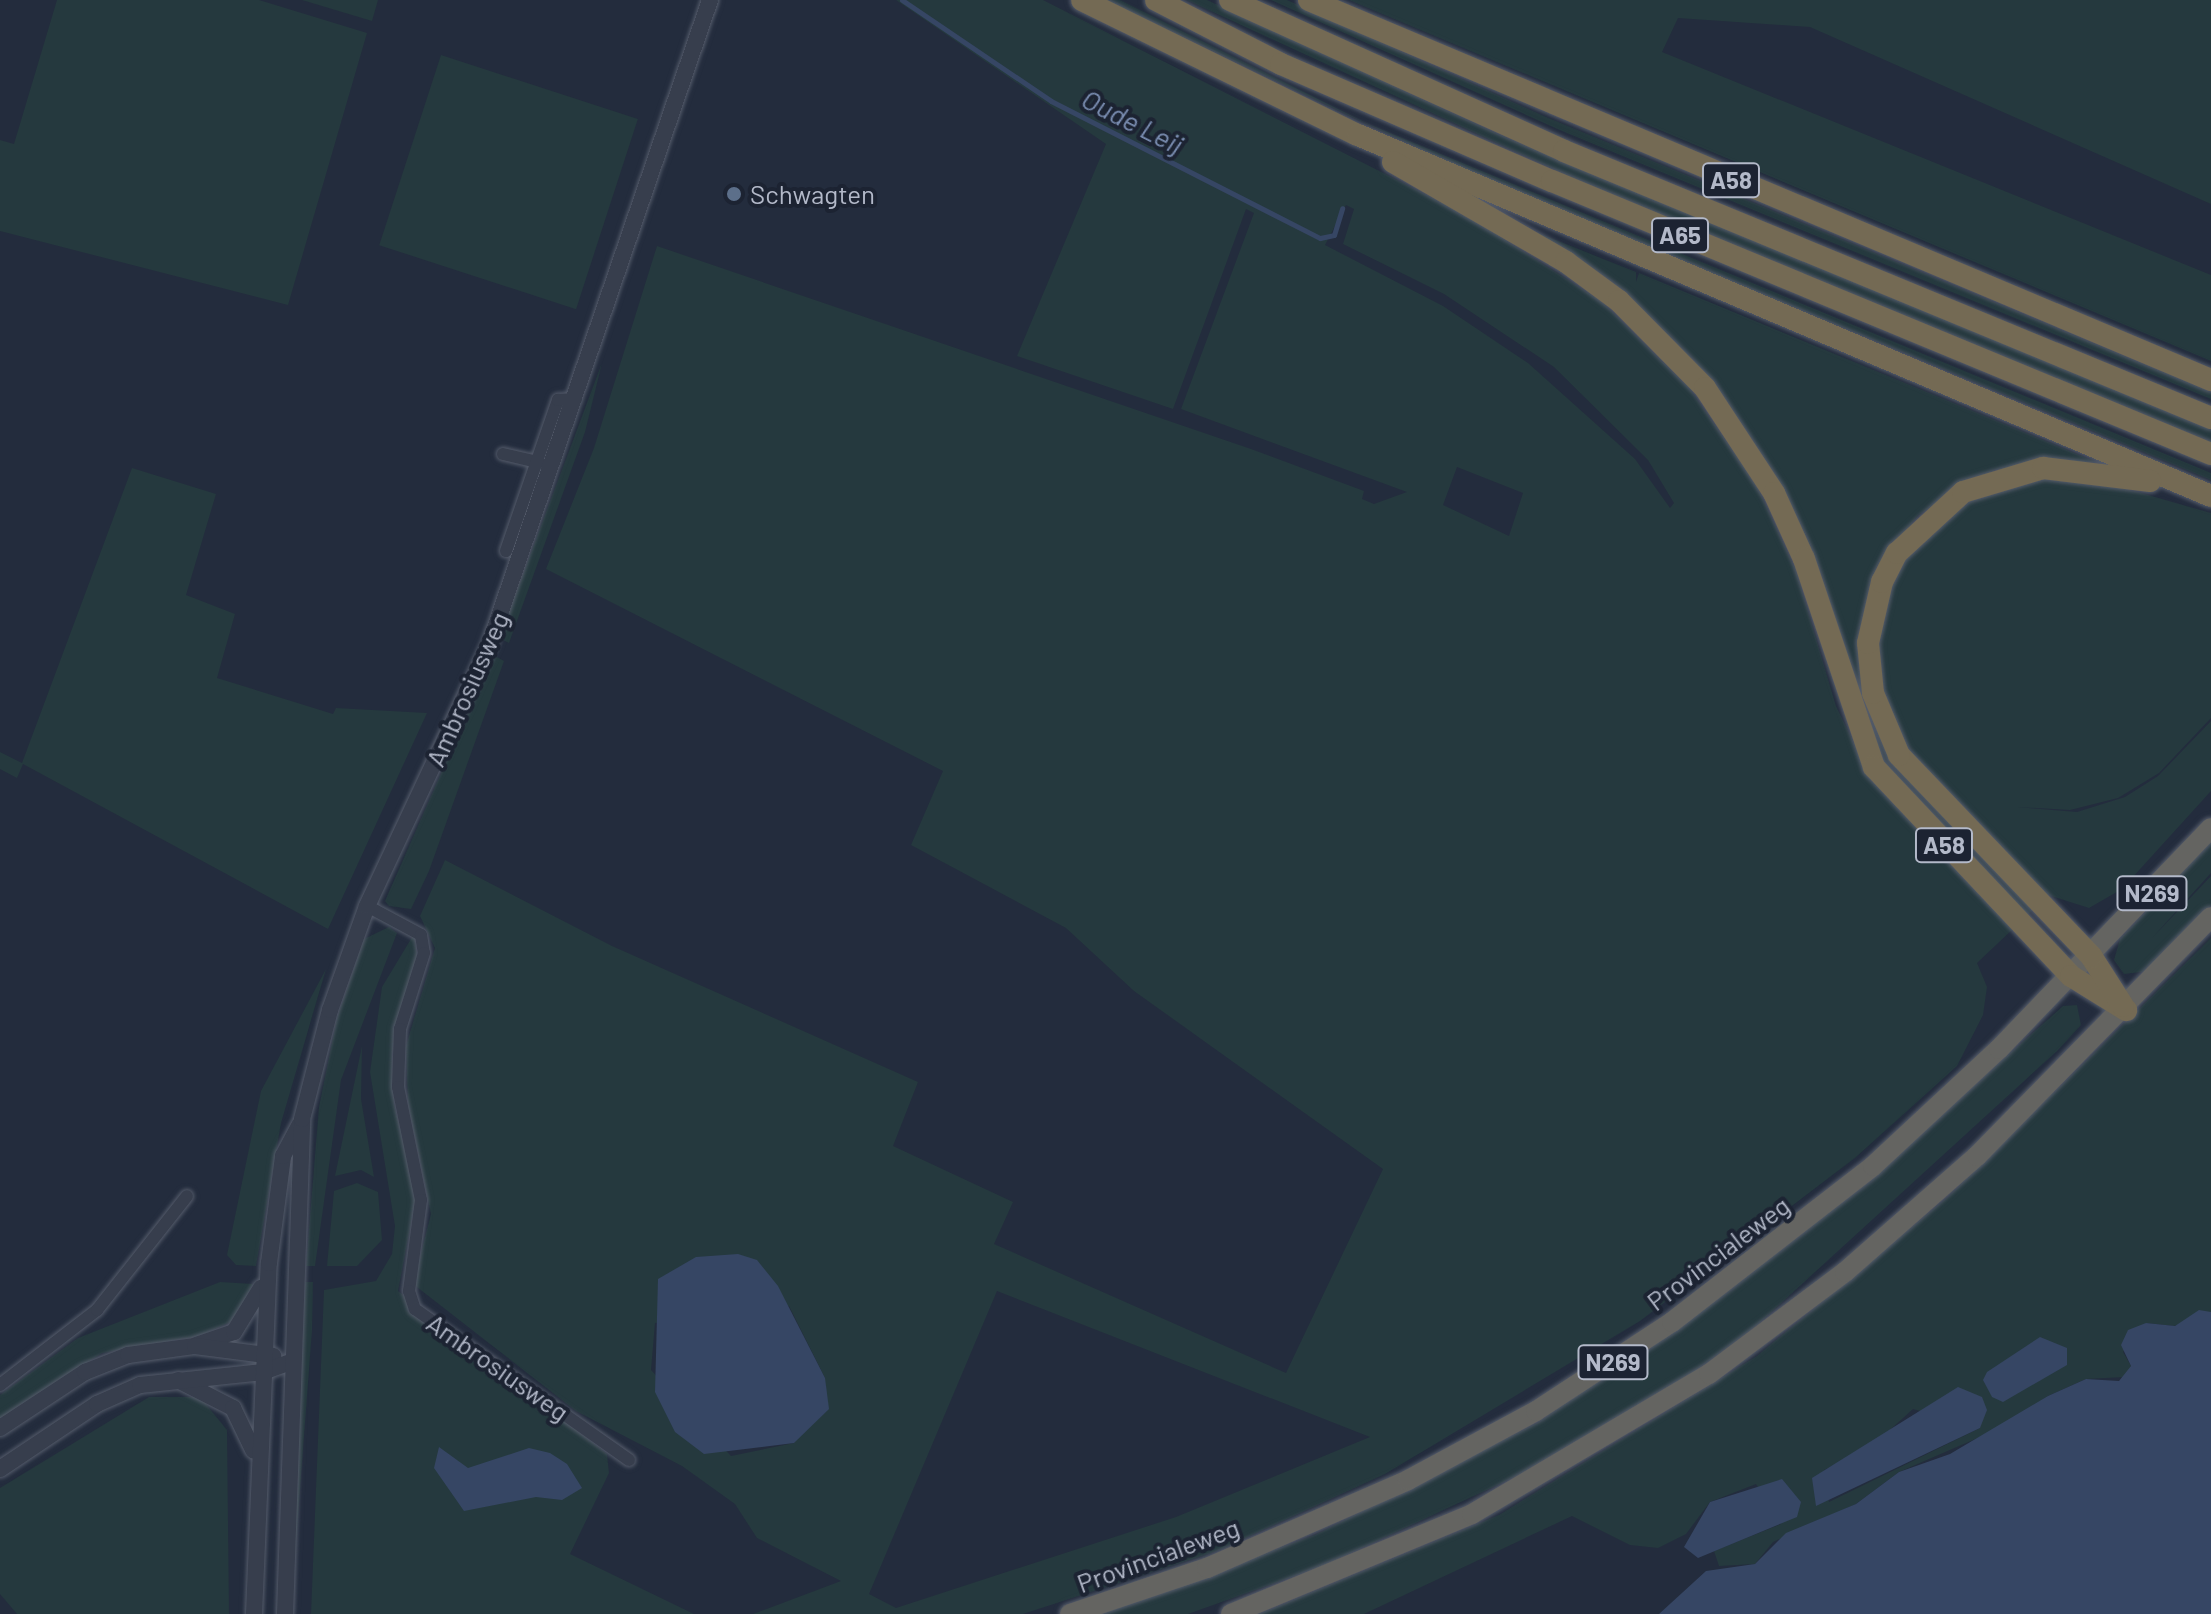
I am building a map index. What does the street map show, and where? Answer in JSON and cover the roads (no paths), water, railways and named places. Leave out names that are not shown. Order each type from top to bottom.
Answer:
[{"type":"highway","name":"A58","points":[[1082,0],[1358,135],[2202,492]]},
{"type":"highway","name":"A65","points":[[1156,0],[1281,64],[1552,181],[2211,454]]},
{"type":"highway","name":"A65","points":[[1230,0],[1564,151],[2211,418]]},
{"type":"highway","name":"A58","points":[[1309,0],[2211,380]]},
{"type":"highway","name":"A58","points":[[1358,135],[1407,173],[1577,270],[1630,311],[1705,388],[1766,479],[1804,559],[1874,767],[2071,976],[2126,1010]]},
{"type":"highway","name":"A58","points":[[2126,1010],[2091,956],[1899,755],[1869,670],[1873,612],[1882,582],[1916,529],[1993,478],[2043,468],[2094,470],[2202,492]]},
{"type":"highway","name":"Provincialeweg","points":[[1070,1614],[1297,1532],[1536,1411],[1672,1322],[1809,1218],[2071,976],[2211,828]]},
{"type":"highway","name":"N269","points":[[1231,1614],[1472,1514],[1709,1374],[1909,1217],[2126,1010],[2211,917]]},
{"type":"street","name":"Ambrosiusweg","points":[[254,1614],[256,1461],[269,1263],[283,1156],[302,1119],[367,906],[490,643],[554,467],[710,0]]},
{"type":"street","points":[[506,551],[534,461],[558,400],[576,399]]},
{"type":"street","points":[[503,454],[554,467]]},
{"type":"street","name":"Ambrosiusweg","points":[[367,906],[421,935],[424,953],[400,1029],[398,1087],[421,1200],[409,1291],[415,1309],[629,1460]]},
{"type":"street","name":"Ambrosiusweg","points":[[285,1614],[291,1362],[302,1119]]},
{"type":"street","points":[[0,1385],[97,1310],[187,1196]]},
{"type":"street","points":[[0,1428],[85,1372],[128,1355],[195,1346],[234,1332],[249,1317],[269,1263]]},
{"type":"street","points":[[195,1346],[264,1353],[291,1362]]},
{"type":"street","points":[[0,1469],[97,1404],[169,1377],[263,1372],[291,1362]]},
{"type":"street","points":[[169,1377],[233,1408],[256,1461]]},
{"type":"water","points":[[738,1254],[757,1260],[778,1286],[825,1378],[829,1409],[794,1443],[704,1454],[675,1432],[655,1392],[658,1279],[696,1257]]},
{"type":"water","points":[[2199,1310],[2211,1312],[2211,1614],[1659,1614],[1706,1571],[1755,1564],[1786,1533],[1856,1504],[1899,1472],[1950,1454],[2048,1396],[2086,1379],[2119,1381],[2131,1366],[2121,1345],[2128,1330],[2146,1323],[2175,1326]]},
{"type":"water","points":[[2040,1337],[2067,1348],[2067,1365],[2003,1402],[1992,1397],[1983,1380],[1987,1372]]},
{"type":"water","points":[[1958,1387],[1982,1397],[1987,1410],[1980,1428],[1816,1506],[1812,1478]]},
{"type":"water","points":[[439,1447],[468,1468],[529,1448],[550,1453],[567,1464],[582,1488],[562,1500],[536,1497],[464,1511],[434,1468]]},
{"type":"water","points":[[1782,1479],[1801,1502],[1797,1517],[1698,1558],[1684,1547],[1710,1502]]},
{"type":"waterway","name":"Oude Leij","points":[[902,0],[1051,101],[1320,238],[1334,235],[1342,208]]},
{"type":"place","name":"Schwagten","points":[[734,194]]}]
